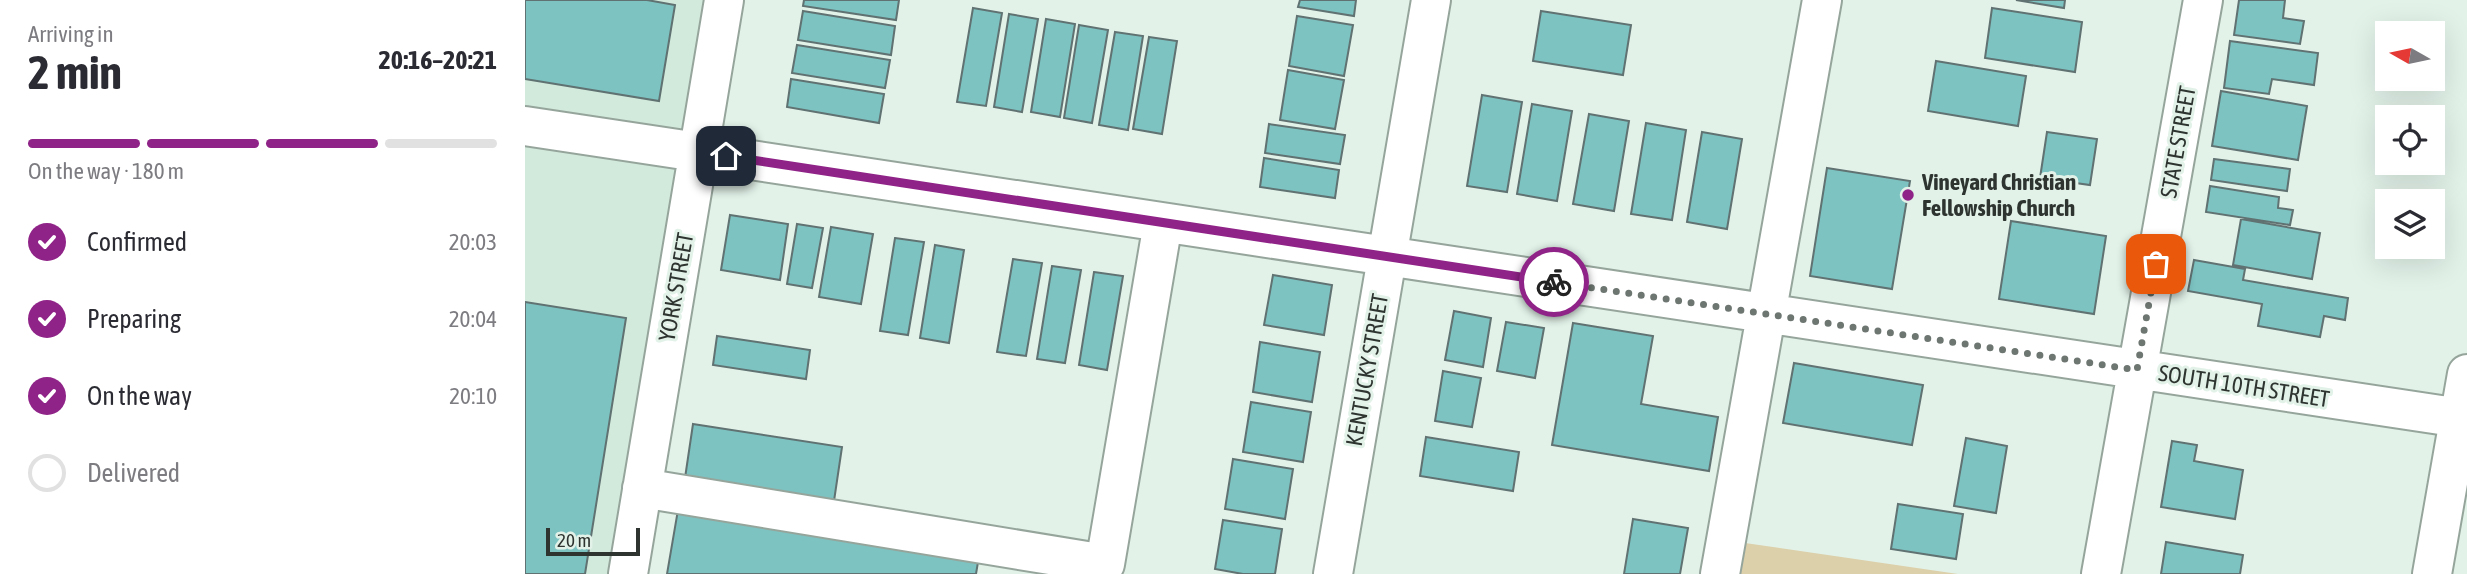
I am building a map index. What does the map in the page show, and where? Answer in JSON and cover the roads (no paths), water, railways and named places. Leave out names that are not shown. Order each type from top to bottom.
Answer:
[{"type":"street","name":"YORK STREET","points":[[628,574],[724,0]]},
{"type":"street","name":"KENTUCKY STREET","points":[[1333,574],[1431,0]]},
{"type":"street","points":[[1720,574],[1822,0]]},
{"type":"street","name":"STATE STREET","points":[[2101,574],[2203,0]]},
{"type":"street","name":"SOUTH 10TH STREET","points":[[525,126],[2463,419]]},
{"type":"street","points":[[642,488],[1105,564],[1163,223]]},
{"type":"street","points":[[2432,574],[2463,419],[2467,374]]},
{"type":"place","name":"Vineyard Christian Fellowship Church","points":[[1908,195]]}]
